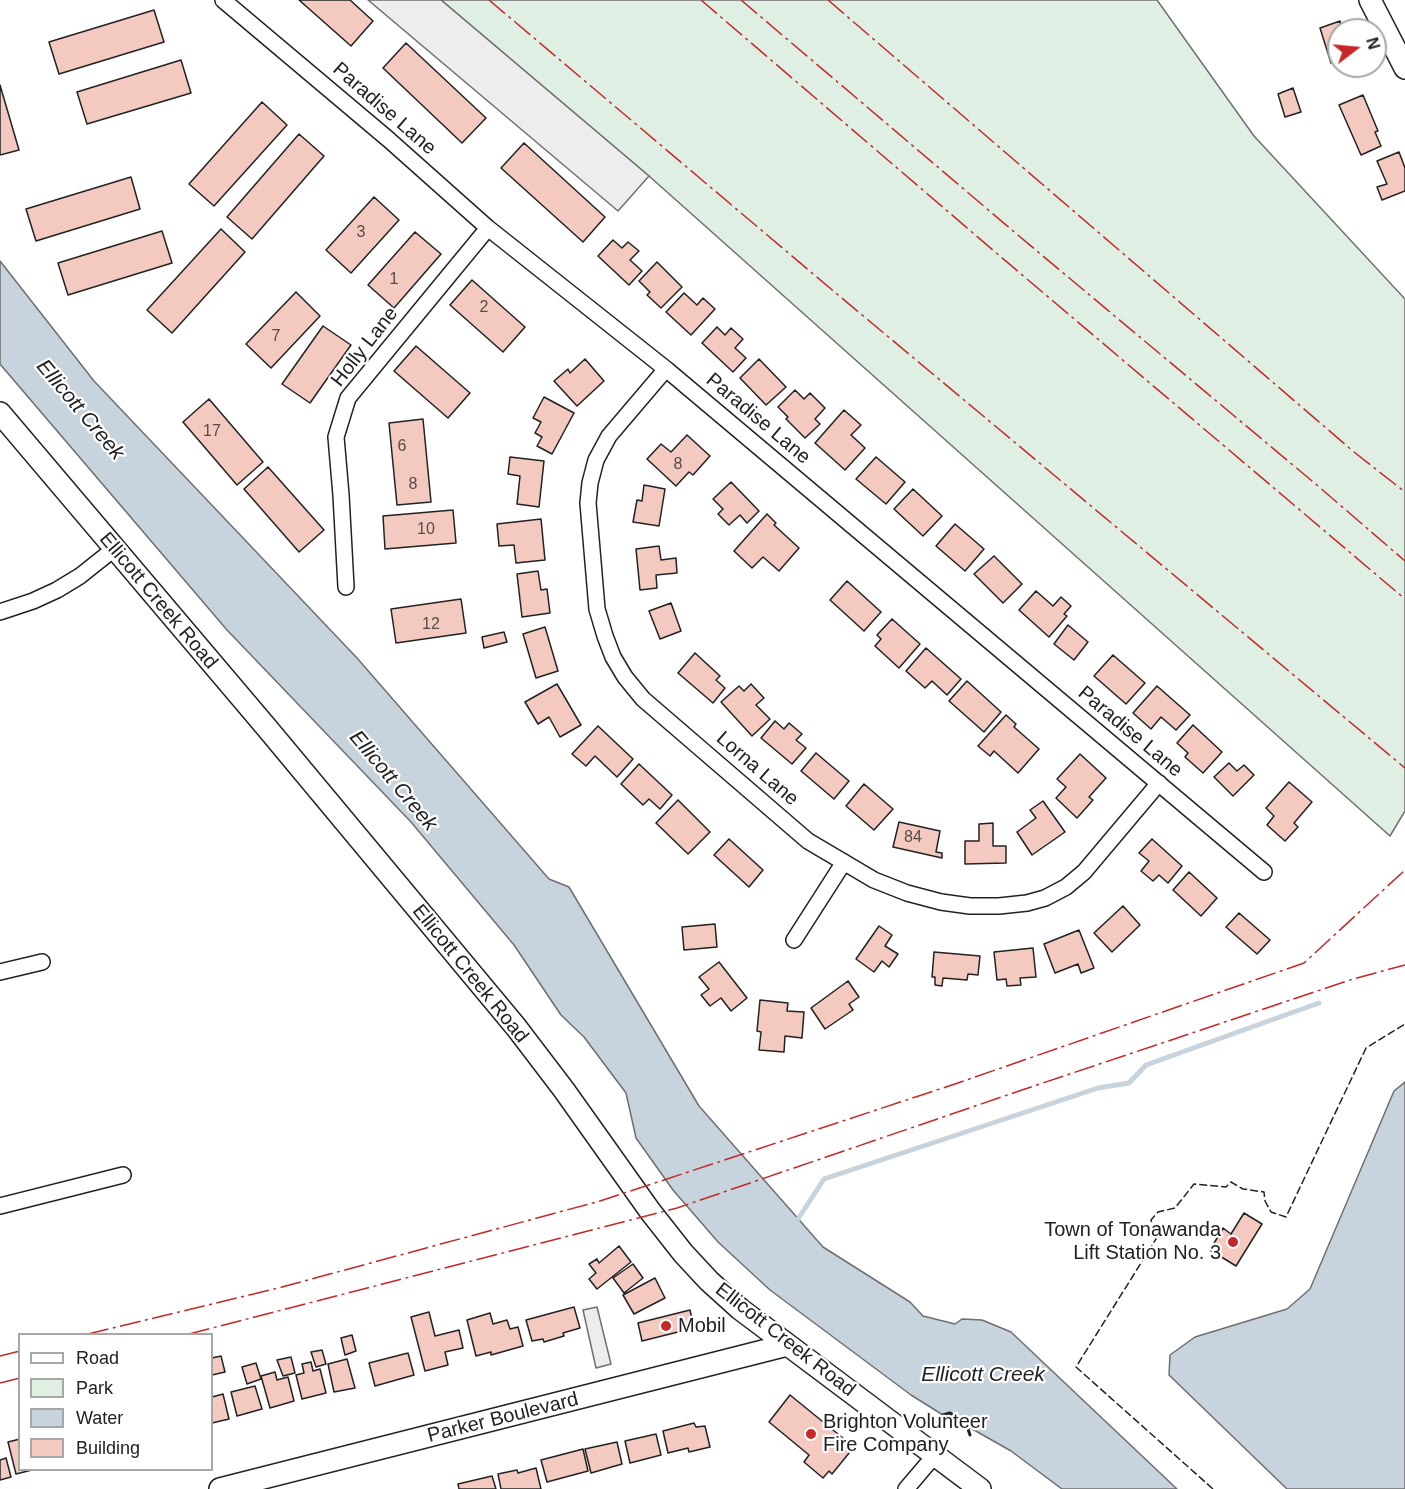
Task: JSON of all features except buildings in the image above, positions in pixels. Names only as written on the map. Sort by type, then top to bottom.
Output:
[{"type":"street","name":"Paradise Lane","points":[[223,0],[388,139],[488,228],[666,369],[1264,872]]},
{"type":"street","points":[[1370,0],[1405,68]]},
{"type":"street","name":"Holly Lane","points":[[346,587],[336,437],[348,398],[488,228]]},
{"type":"street","name":"Lorna Lane","points":[[666,369],[609,436],[596,460],[590,483],[588,503],[597,609],[605,636],[625,677],[643,699],[808,840],[874,880],[907,893],[941,902],[970,906],[1027,903],[1046,898],[1066,887],[1084,872],[1159,783]]},
{"type":"street","name":"Ellicott Creek Road","points":[[0,413],[267,728],[516,1028],[683,1253],[740,1309],[980,1489]]},
{"type":"street","points":[[0,612],[33,602],[57,590],[80,576],[114,549]]},
{"type":"street","points":[[794,940],[844,862]]},
{"type":"street","points":[[0,972],[42,962]]},
{"type":"street","points":[[0,1206],[123,1175]]},
{"type":"street","name":"Parker Boulevard","points":[[220,1489],[786,1345]]},
{"type":"street","points":[[906,1489],[935,1455]]},
{"type":"green space","points":[[441,0],[1157,0],[1254,136],[1405,299],[1405,811],[1390,836],[649,176]]},
{"type":"shaded area","points":[[368,0],[441,0],[649,176],[618,211]]},
{"type":"shaded area","points":[[597,1307],[611,1364],[596,1368],[583,1310]]},
{"type":"water","name":"Ellicott Creek","points":[[0,261],[94,381],[357,658],[549,879],[569,887],[699,1106],[823,1247],[910,1302],[923,1316],[955,1324],[962,1319],[982,1320],[1011,1332],[1177,1489],[1062,1489],[1011,1451],[950,1414],[943,1415],[911,1395],[770,1290],[718,1242],[673,1190],[636,1138],[626,1093],[584,1037],[561,1015],[514,945],[411,822],[227,630],[0,364]]},
{"type":"water","points":[[1405,1082],[1405,1489],[1287,1489],[1169,1375],[1170,1355],[1195,1337],[1287,1309],[1310,1289],[1394,1091]]},
{"type":"waterway","points":[[798,1219],[824,1179],[1098,1088],[1129,1083],[1146,1065],[1319,1003]]},
{"type":"fence","points":[[1213,1489],[1076,1367],[1156,1239],[1151,1220],[1158,1212],[1175,1208],[1194,1184],[1226,1187],[1231,1182],[1243,1189],[1264,1192],[1265,1201],[1271,1212],[1286,1217],[1366,1048],[1405,1024]]},
{"type":"wall","points":[[938,1422],[943,1415],[950,1413],[967,1426],[970,1435]]},
{"type":"power","points":[[489,0],[1405,768]]},
{"type":"power","points":[[701,0],[1405,599]]},
{"type":"power","points":[[741,0],[1405,561]]},
{"type":"power","points":[[828,0],[1354,452],[1405,492]]},
{"type":"power","points":[[92,1333],[282,1287],[600,1201],[949,1086],[1304,963],[1405,870]]},
{"type":"power","points":[[193,1333],[677,1208],[1353,979],[1405,965]]},
{"type":"power","points":[[0,1356],[18,1352]]},
{"type":"power","points":[[0,1383],[18,1378]]},
{"type":"place","name":"Town of Tonawanda Lift Station No. 3","points":[[1233,1242]]},
{"type":"place","name":"Mobil","points":[[666,1326]]},
{"type":"place","name":"Brighton Volunteer Fire Company","points":[[811,1434]]}]
